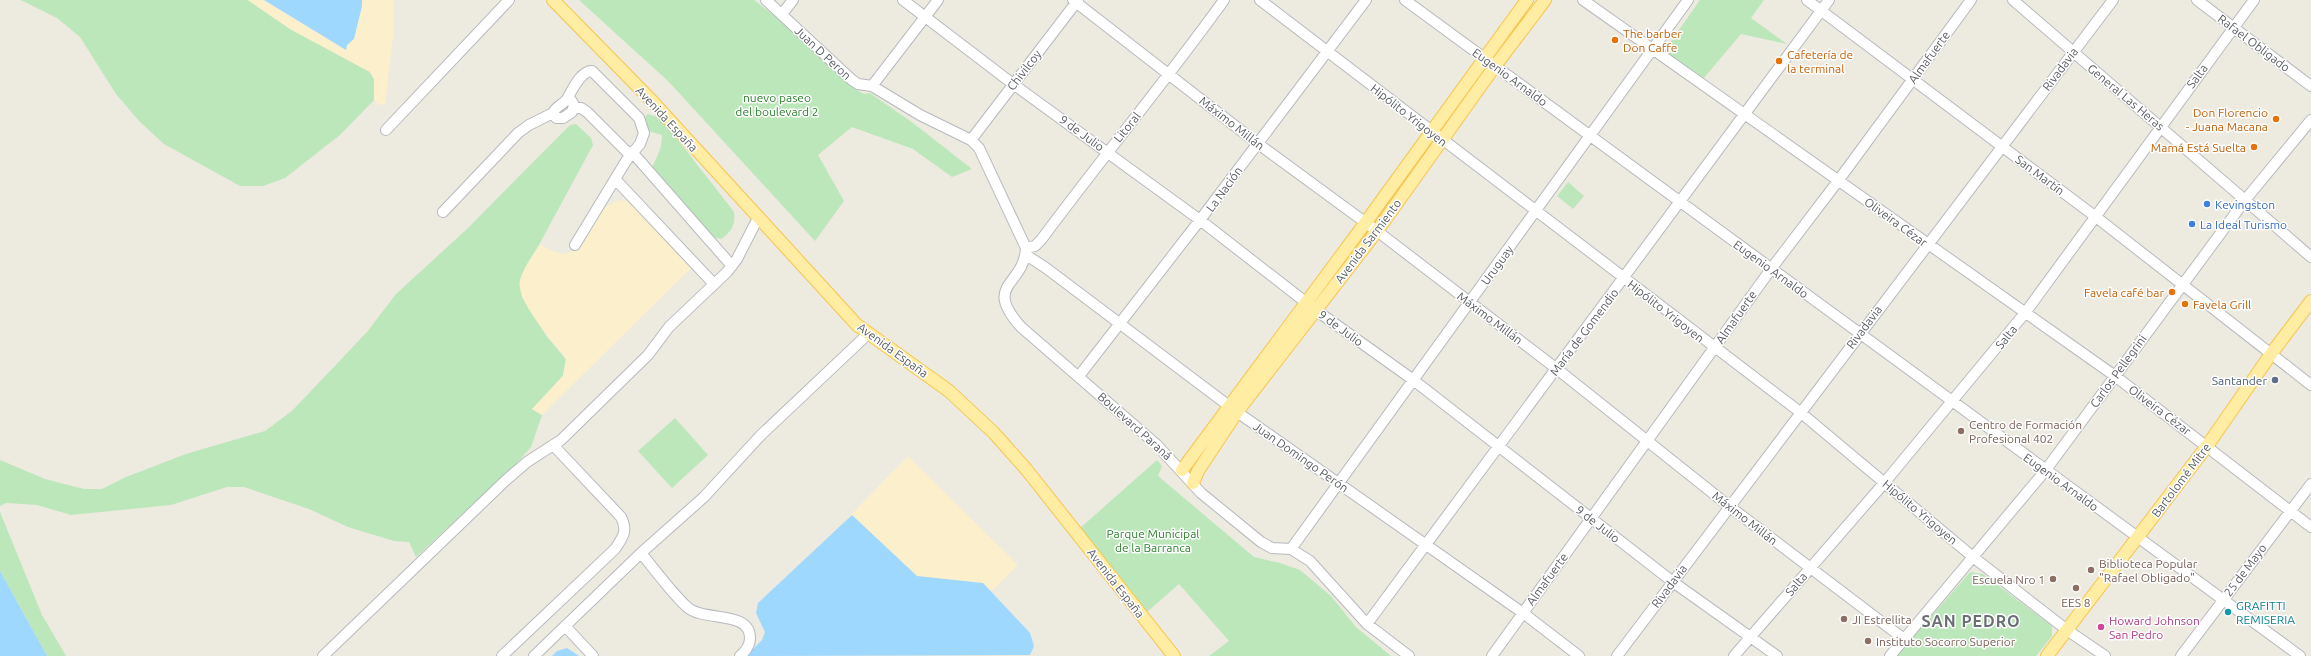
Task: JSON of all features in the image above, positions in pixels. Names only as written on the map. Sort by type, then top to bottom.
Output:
[{"type":"main road","name":"Avenida España","points":[[553,0],[652,101],[758,218],[868,334],[949,391],[994,433],[1026,469],[1174,656]]},
{"type":"main road","name":"Avenida Sarmiento","points":[[1193,483],[1198,471],[1233,409],[1306,302],[1527,0]]},
{"type":"main road","name":"Avenida Sarmiento","points":[[1182,470],[1316,311],[1377,231],[1494,66],[1544,0]]},
{"type":"main road","name":"Bartolomé Mitre","points":[[2047,656],[2207,446],[2271,354],[2311,301]]},
{"type":"street","points":[[386,130],[509,0]]},
{"type":"street","name":"Juan D Peron","points":[[766,0],[852,80],[858,84],[872,86],[920,115],[971,140]]},
{"type":"street","points":[[782,14],[793,0]]},
{"type":"street","name":"9 de Julio","points":[[904,0],[1013,84],[1200,220],[1316,311],[1412,379],[1500,446],[1672,582],[1777,656]]},
{"type":"street","points":[[872,86],[938,0]]},
{"type":"street","name":"Litoral","points":[[1026,252],[1041,240],[1107,151],[1170,75],[1224,0]]},
{"type":"street","name":"Hipólito Yrigoyen","points":[[1260,0],[1714,348],[1800,412],[1973,557],[2067,630],[2104,656]]},
{"type":"street","name":"La Nación","points":[[1079,376],[1121,324],[1366,0]]},
{"type":"street","name":"Eugenio Arnaldo","points":[[1405,0],[2045,471],[2300,656]]},
{"type":"street","name":"Oliveira Cézar","points":[[1583,0],[1744,113],[1927,245],[2115,376],[2311,527]]},
{"type":"street","name":"Uruguay","points":[[1291,549],[1412,379],[1470,302],[1688,0]]},
{"type":"street","name":"San Martín","points":[[1807,0],[2096,217],[2311,385]]},
{"type":"street","name":"María de Gomendio","points":[[1367,624],[1624,279],[1744,113],[1829,0]]},
{"type":"street","name":"Almafuerte","points":[[1492,656],[1771,269],[1838,181],[1971,0]]},
{"type":"street","name":"General Las Heras","points":[[2013,0],[2311,256]]},
{"type":"street","name":"Rivadavia","points":[[1617,656],[1800,412],[2002,147],[2072,52],[2113,0]]},
{"type":"street","name":"Rafael Obligado","points":[[2197,0],[2311,86]]},
{"type":"street","name":"Salta","points":[[1734,656],[1885,482],[2025,313],[2096,217],[2160,126],[2254,0]]},
{"type":"street","name":"Máximo Millán","points":[[1076,1],[1257,143],[1366,222],[1557,369],[1729,506],[1904,639]]},
{"type":"street","name":"Chivilcoy","points":[[971,140],[1076,1]]},
{"type":"street","points":[[443,212],[518,133],[528,125],[553,113],[558,106],[567,99],[570,91],[586,73],[592,71],[597,74],[639,118],[643,126],[643,138],[615,178],[575,245]]},
{"type":"street","points":[[567,99],[571,100],[574,108]]},
{"type":"street","points":[[553,113],[556,118],[563,118],[574,108],[581,108],[587,112],[631,154],[732,266]]},
{"type":"street","name":"Carlos Pellegrini","points":[[1890,656],[2045,471],[2246,199],[2311,120]]},
{"type":"street","points":[[971,140],[983,155],[1026,252]]},
{"type":"street","points":[[615,178],[714,284]]},
{"type":"street","points":[[323,656],[505,481],[527,462],[561,440],[648,356],[669,327],[732,266],[758,218]]},
{"type":"street","name":"Juan Domingo Perón","points":[[1026,252],[1233,409],[1425,546],[1523,613],[1579,656]]},
{"type":"street","name":"Boulevard Paraná","points":[[1026,252],[1004,294],[1003,301],[1006,309],[1021,327],[1157,445],[1182,470],[1201,493],[1261,542],[1272,548],[1291,549],[1301,554],[1318,568],[1367,624],[1409,656]]},
{"type":"street","points":[[534,656],[641,553],[704,497],[761,435],[868,334]]},
{"type":"street","points":[[502,656],[615,549],[625,535],[624,523],[621,517],[553,445]]},
{"type":"street","name":"25 de Mayo","points":[[2181,656],[2311,484]]},
{"type":"street","points":[[641,553],[687,607],[699,614],[730,618],[743,623],[750,633],[750,644],[740,656]]},
{"type":"street","points":[[565,626],[593,656]]},
{"type":"green space","points":[[21,0],[248,0],[290,29],[370,72],[374,79],[374,100],[340,135],[285,178],[263,186],[240,186],[164,144],[139,121],[116,94],[80,37],[57,18]]},
{"type":"green space","name":"nuevo paseo del boulevard 2","points":[[579,0],[754,0],[780,20],[855,89],[864,94],[870,93],[913,123],[972,169],[952,177],[913,149],[852,127],[818,155],[844,201],[815,241],[668,81]]},
{"type":"green space","points":[[1700,0],[1764,0],[1751,18],[1787,44],[1741,34],[1703,79],[1664,51]]},
{"type":"green space","points":[[647,114],[661,118],[734,212],[732,228],[728,234],[721,239],[705,235],[651,173],[660,150],[662,135],[648,131],[643,123]]},
{"type":"green space","points":[[576,124],[591,138],[593,145],[520,280],[522,297],[547,337],[566,359],[563,376],[532,409],[542,415],[531,447],[516,464],[416,557],[409,542],[394,541],[348,527],[309,509],[244,487],[227,487],[171,505],[71,515],[37,505],[6,503],[0,506],[0,460],[45,479],[84,489],[102,489],[126,477],[186,454],[265,431],[292,411],[367,332],[396,294],[467,229],[570,125]]},
{"type":"green space","points":[[1568,182],[1584,196],[1573,209],[1557,196]]},
{"type":"green space","points":[[675,418],[708,455],[672,488],[638,451]]},
{"type":"green space","name":"Parque Municipal de la Barranca","points":[[1157,460],[1162,466],[1158,476],[1254,557],[1280,563],[1300,570],[1331,596],[1356,627],[1391,656],[1209,656],[1229,641],[1179,584],[1147,612],[1079,529]]},
{"type":"green space","points":[[0,512],[42,615],[66,656],[47,656],[0,571]]},
{"type":"green space","points":[[1970,572],[1983,574],[2052,626],[2052,636],[2036,656],[1897,656]]},
{"type":"sand","points":[[248,0],[264,0],[346,50],[362,6],[362,0],[393,0],[394,29],[385,104],[379,105],[374,100],[374,79],[370,72],[290,29]]},
{"type":"sand","points":[[619,200],[628,201],[691,268],[542,415],[532,409],[563,376],[566,359],[529,310],[520,289],[521,276],[540,244],[554,251],[564,253],[572,251],[579,246],[595,219],[603,209]]},
{"type":"sand","points":[[908,456],[1018,565],[993,590],[925,581],[772,596]]},
{"type":"water","points":[[264,0],[362,0],[362,6],[354,39],[347,45],[346,50]]},
{"type":"water","points":[[852,515],[917,576],[983,583],[1030,633],[1034,646],[1030,655],[746,656],[762,640],[765,632],[756,613],[758,603]]},
{"type":"water","points":[[0,571],[47,656],[0,656]]},
{"type":"water","points":[[567,648],[579,656],[552,656],[557,651]]},
{"type":"place","name":"The barber Don Caffe","points":[[1615,40]]},
{"type":"place","name":"Cafetería de la terminal","points":[[1779,61]]},
{"type":"place","name":"Don Florencio - Juana Macana","points":[[2276,119]]},
{"type":"place","name":"Mamá Está Suelta","points":[[2254,147]]},
{"type":"place","name":"Kevingston","points":[[2207,204]]},
{"type":"place","name":"La Ideal Turismo","points":[[2192,224]]},
{"type":"place","name":"Favela café bar","points":[[2172,292]]},
{"type":"place","name":"Favela Grill","points":[[2185,304]]},
{"type":"place","name":"Santander","points":[[2275,380]]},
{"type":"place","name":"Centro de Formación Profesional 402","points":[[1961,431]]},
{"type":"place","name":"Biblioteca Popular \"Rafael Obligado\"","points":[[2091,570]]},
{"type":"place","name":"Escuela Nro 1","points":[[2053,579]]},
{"type":"place","name":"EES 8","points":[[2076,588]]},
{"type":"place","name":"GRAFITTI REMISERIA","points":[[2228,612]]},
{"type":"place","name":"JI Estrellita","points":[[1844,619]]},
{"type":"place","name":"Howard Johnson San Pedro","points":[[2101,627]]},
{"type":"place","name":"Instituto Socorro Superior","points":[[1868,641]]},
{"type":"district","name":"SAN PEDRO","points":[[1971,621]]}]
